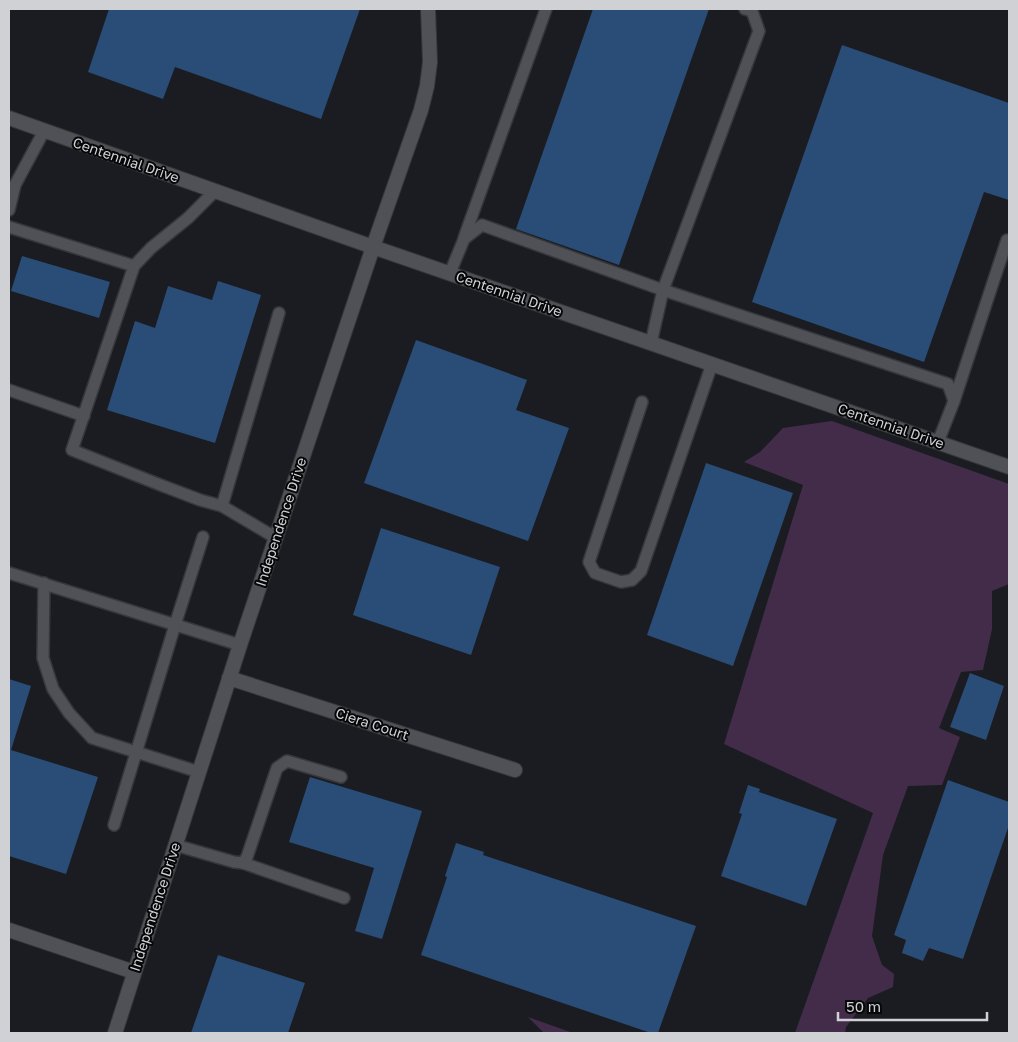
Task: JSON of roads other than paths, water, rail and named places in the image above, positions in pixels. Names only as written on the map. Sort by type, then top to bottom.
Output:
[{"type":"street","name":"Independence Drive","points":[[115,1033],[229,678],[373,247],[421,110],[430,62],[428,9]]},
{"type":"street","name":"Centennial Drive","points":[[9,118],[373,247],[1009,467]]},
{"type":"street","name":"Ciera Court","points":[[229,678],[515,770]]},
{"type":"street","points":[[9,930],[134,972]]},
{"type":"lane","points":[[450,273],[464,239],[546,9]]},
{"type":"lane","points":[[651,343],[664,290],[759,31],[752,11],[745,9]]},
{"type":"lane","points":[[9,210],[15,185],[44,131]]},
{"type":"lane","points":[[215,191],[188,218],[151,248],[134,266],[72,450],[200,500],[222,506],[276,538]]},
{"type":"lane","points":[[464,239],[482,225],[664,290],[948,384],[954,401]]},
{"type":"lane","points":[[9,227],[134,266]]},
{"type":"lane","points":[[938,442],[954,401],[1007,240]]},
{"type":"lane","points":[[222,506],[279,313]]},
{"type":"lane","points":[[642,402],[589,562],[595,573],[621,582],[632,580],[641,571],[712,364]]},
{"type":"lane","points":[[9,390],[84,416]]},
{"type":"lane","points":[[114,826],[203,537]]},
{"type":"lane","points":[[9,572],[240,645]]},
{"type":"lane","points":[[44,584],[43,658],[53,689],[68,713],[92,738],[199,772]]},
{"type":"lane","points":[[243,863],[247,857],[277,768],[287,761],[341,777]]},
{"type":"lane","points":[[175,845],[243,863],[344,898]]}]
